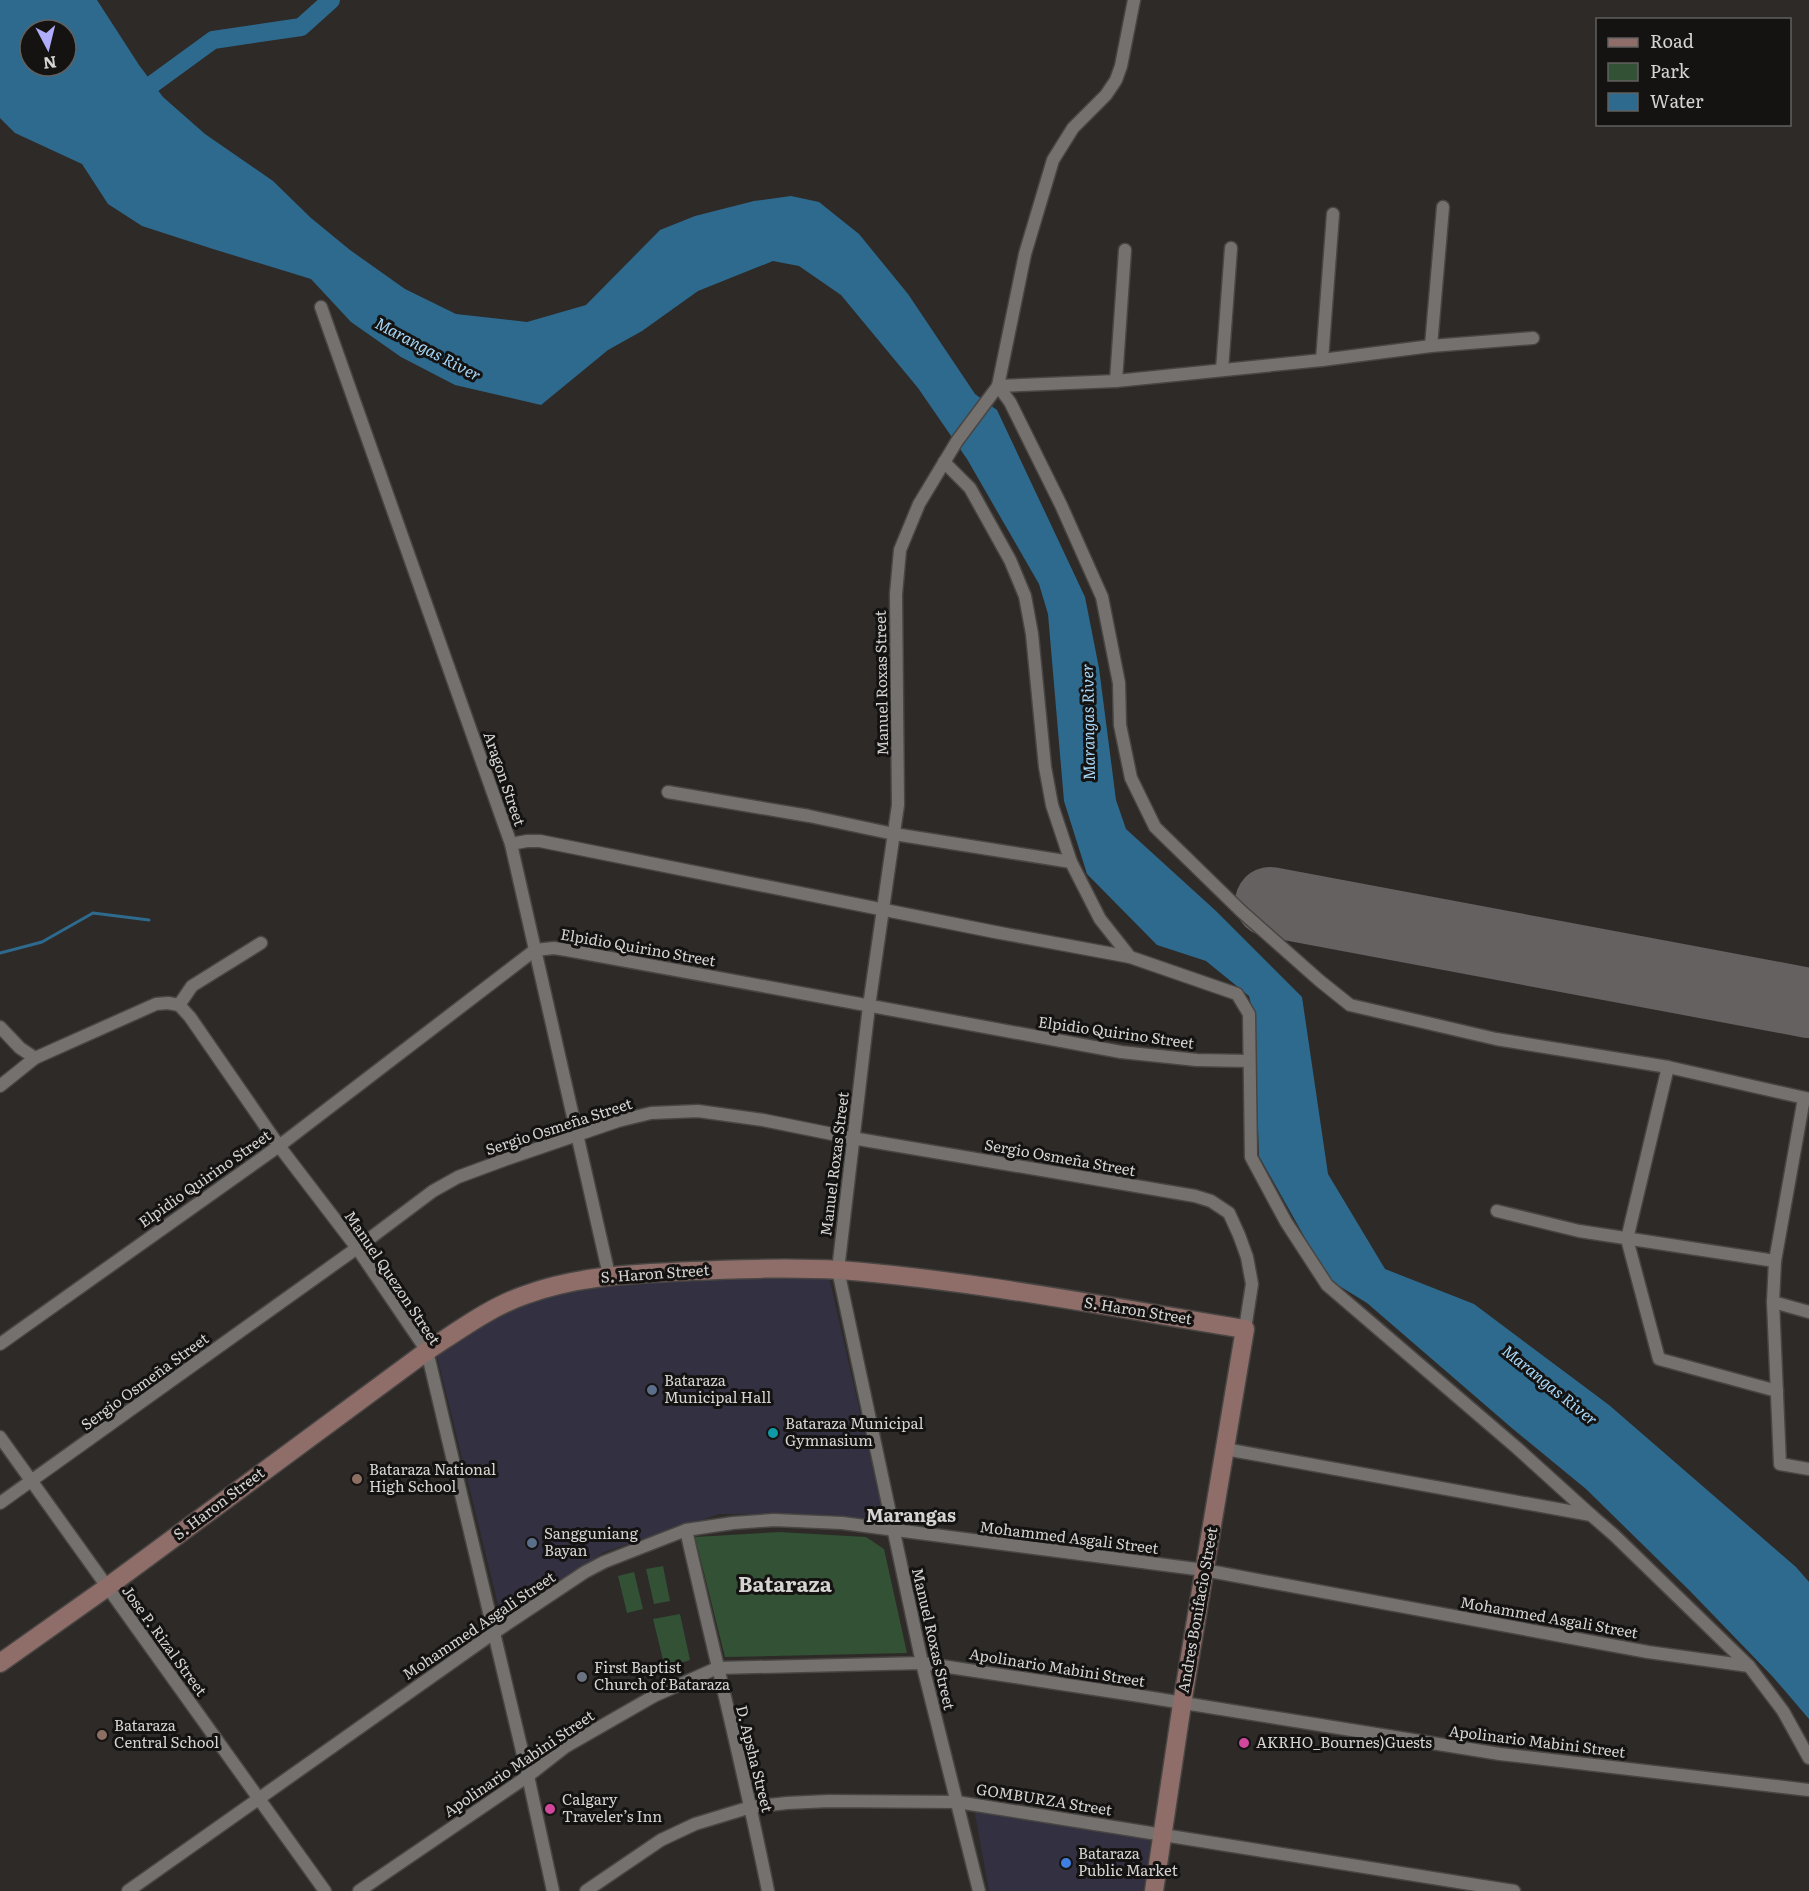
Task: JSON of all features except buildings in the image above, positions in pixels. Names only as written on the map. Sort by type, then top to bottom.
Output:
[{"type":"street","points":[[998,386],[1025,254],[1053,160],[1073,128],[1106,95],[1116,80],[1121,66],[1134,0]]},
{"type":"street","points":[[1431,346],[1443,207]]},
{"type":"street","points":[[1323,360],[1333,214]]},
{"type":"street","points":[[1222,370],[1231,248]]},
{"type":"street","points":[[1116,381],[1125,250]]},
{"type":"street","name":"Aragon Street","points":[[321,307],[511,844],[609,1275]]},
{"type":"street","points":[[998,386],[1116,381],[1323,360],[1431,346],[1533,338]]},
{"type":"street","points":[[998,386],[1010,402],[1102,597],[1119,683],[1120,724],[1131,778],[1155,827],[1241,911],[1350,1005],[1496,1039],[1668,1066],[1807,1099],[1775,1261],[1773,1302],[1780,1464],[1809,1469]]},
{"type":"street","name":"Manuel Roxas Street","points":[[979,1891],[922,1663],[838,1270],[852,1138],[899,789],[896,594],[900,550],[919,504],[944,462],[998,386]]},
{"type":"street","points":[[944,462],[970,488],[1010,560],[1025,596],[1033,645],[1045,767],[1052,805],[1071,862],[1100,919],[1130,957]]},
{"type":"street","points":[[668,792],[810,816],[894,834],[1071,862]]},
{"type":"street","points":[[511,844],[540,841],[1130,957],[1237,994],[1249,1014],[1251,1157],[1286,1222],[1327,1285],[1517,1448],[1614,1535],[1749,1666],[1783,1711],[1809,1758]]},
{"type":"street","points":[[0,1086],[35,1058],[156,1004],[179,1005],[192,986],[261,943]]},
{"type":"street","name":"Elpidio Quirino Street","points":[[0,1344],[279,1146],[535,950],[554,948],[567,950],[1121,1052],[1197,1060],[1249,1061]]},
{"type":"street","name":"Manuel Quezon Street","points":[[179,1005],[190,1017],[279,1146],[357,1248],[427,1351],[553,1891]]},
{"type":"street","points":[[0,1027],[20,1048],[35,1058]]},
{"type":"street","points":[[1668,1066],[1627,1239],[1659,1359],[1777,1391]]},
{"type":"street","name":"Sergio Osmeña Street","points":[[0,1503],[357,1248],[433,1191],[458,1177],[576,1135],[651,1113],[687,1111],[763,1120],[852,1138],[1211,1200],[1229,1213],[1235,1223],[1251,1271],[1252,1284],[1245,1329]]},
{"type":"street","points":[[1497,1211],[1579,1231],[1775,1261]]},
{"type":"street","name":"S. Haron Street","points":[[0,1663],[106,1588],[427,1351],[511,1300],[548,1287],[609,1275],[738,1270],[838,1270],[1000,1289],[1245,1329]]},
{"type":"street","points":[[1773,1302],[1809,1312]]},
{"type":"street","name":"Andres Bonifacio Street","points":[[1154,1891],[1182,1704],[1245,1329]]},
{"type":"street","name":"Jose P. Rizal Street","points":[[0,1437],[324,1891]]},
{"type":"street","points":[[1225,1449],[1591,1515]]},
{"type":"street","name":"Mohammed Asgali Street","points":[[128,1891],[492,1634],[585,1572],[604,1562],[686,1530],[733,1523],[774,1520],[842,1523],[894,1532],[1204,1570],[1648,1652],[1749,1666]]},
{"type":"street","name":"D. Apsha Street","points":[[686,1530],[751,1807],[768,1891]]},
{"type":"street","name":"Apolinario Mabini Street","points":[[358,1891],[528,1776],[565,1747],[654,1696],[717,1668],[922,1663],[1500,1754],[1809,1790]]},
{"type":"street","name":"GOMBURZA Street","points":[[586,1891],[661,1840],[695,1824],[751,1807],[829,1801],[957,1802],[1514,1891]]},
{"type":"shaded area","points":[[829,1277],[886,1525],[839,1515],[719,1514],[604,1552],[502,1621],[436,1352],[525,1301],[592,1286],[698,1279]]},
{"type":"shaded area","name":"Bataraza Public Market","points":[[974,1809],[1151,1836],[1144,1891],[989,1891]]},
{"type":"green space","points":[[779,1532],[866,1537],[884,1549],[907,1653],[725,1657],[695,1537]]},
{"type":"green space","points":[[663,1566],[670,1601],[654,1604],[646,1569]]},
{"type":"green space","points":[[634,1572],[643,1609],[627,1613],[618,1576]]},
{"type":"green space","points":[[680,1614],[690,1660],[665,1668],[653,1619]]},
{"type":"water","points":[[0,0],[97,0],[139,65],[163,97],[205,134],[273,181],[311,218],[350,250],[405,289],[456,314],[527,322],[586,305],[660,230],[695,216],[754,201],[791,196],[819,202],[859,234],[908,294],[975,394],[997,410],[1085,597],[1099,668],[1116,800],[1126,829],[1216,911],[1302,997],[1328,1174],[1385,1269],[1474,1304],[1609,1405],[1796,1567],[1809,1582],[1809,1719],[1773,1677],[1690,1591],[1586,1489],[1367,1303],[1328,1279],[1259,1156],[1254,1016],[1249,996],[1206,961],[1157,945],[1087,874],[1064,801],[1048,614],[1039,584],[967,459],[918,388],[841,295],[799,266],[773,261],[698,291],[642,331],[608,350],[541,405],[455,385],[401,357],[351,322],[311,279],[142,226],[108,204],[82,164],[15,133],[0,118]]},
{"type":"waterway","name":"Marangas River","points":[[137,101],[143,91],[213,40],[301,27],[331,0]]},
{"type":"waterway","points":[[0,953],[42,942],[93,913],[149,920]]},
{"type":"runway","points":[[1270,902],[1809,1003]]},
{"type":"place","name":"Bataraza Municipal Hall","points":[[652,1390]]},
{"type":"place","name":"Bataraza Municipal Gymnasium","points":[[773,1433]]},
{"type":"place","name":"Bataraza National High School","points":[[357,1479]]},
{"type":"place","name":"Sangguniang Bayan","points":[[532,1543]]},
{"type":"place","name":"First Baptist Church of Bataraza","points":[[582,1677]]},
{"type":"place","name":"Bataraza Central School","points":[[102,1735]]},
{"type":"place","name":"AKRHO_Bournes)Guests","points":[[1244,1743]]},
{"type":"place","name":"Calgary Traveler’s Inn","points":[[550,1809]]},
{"type":"place","name":"Bataraza Public Market","points":[[1066,1863]]},
{"type":"district","name":"Marangas","points":[[911,1516]]},
{"type":"district","name":"Bataraza","points":[[785,1585]]}]
